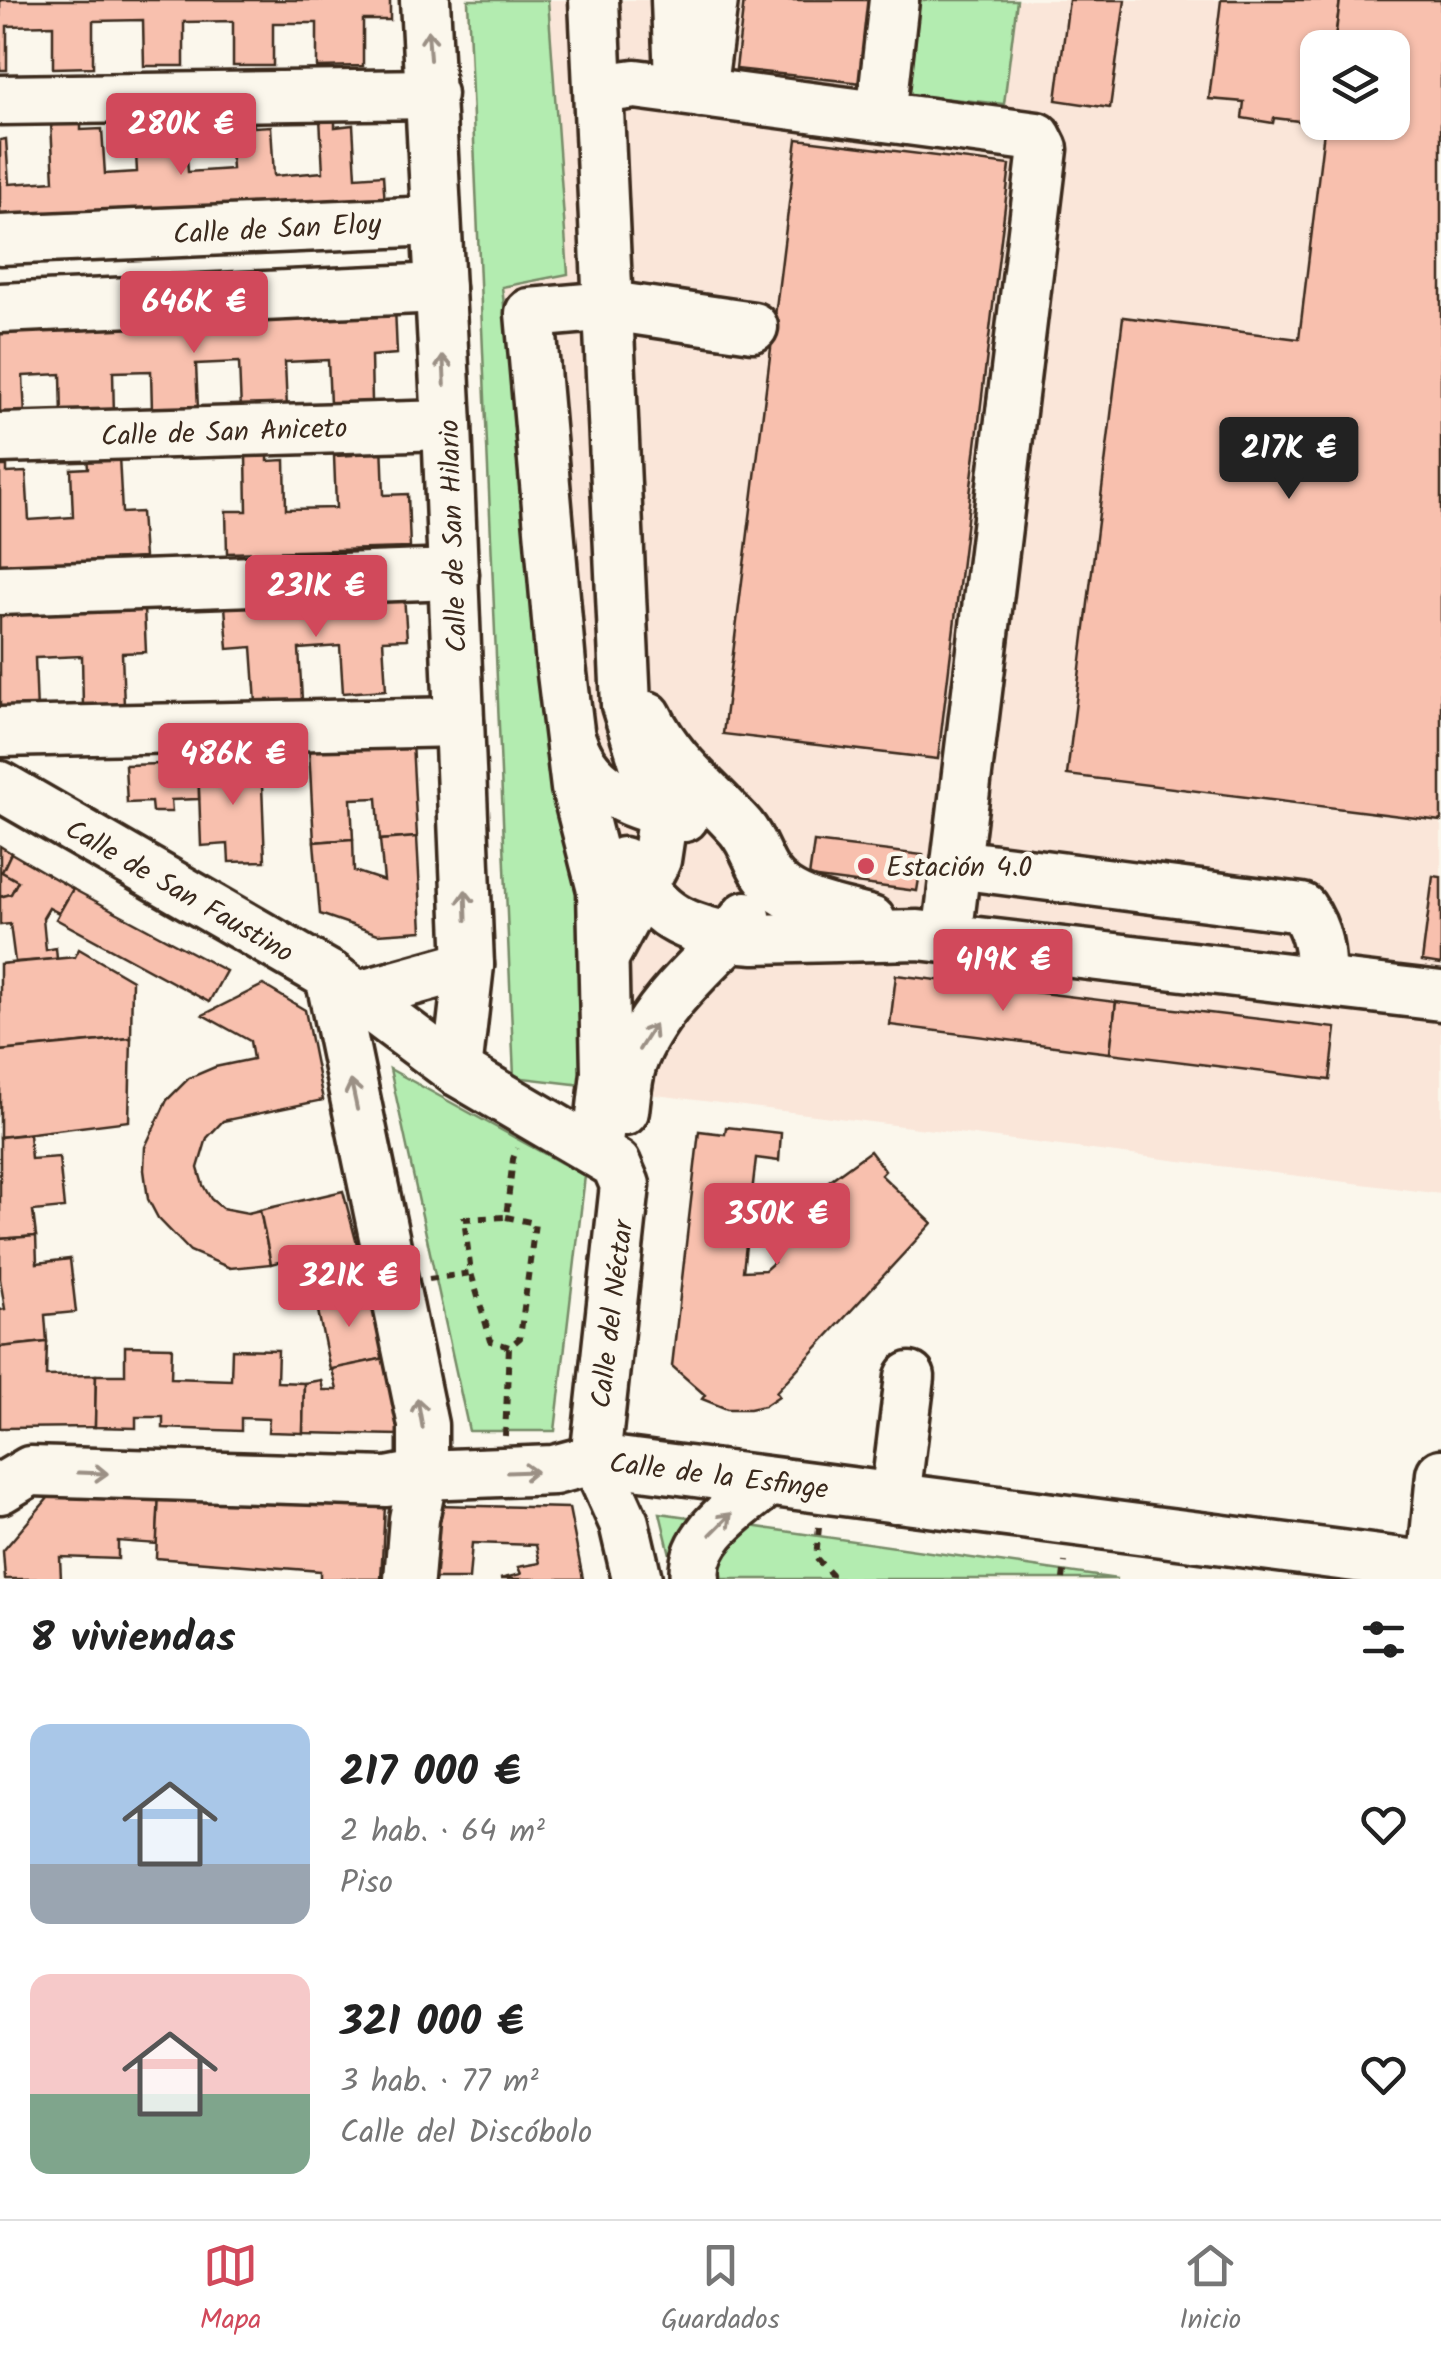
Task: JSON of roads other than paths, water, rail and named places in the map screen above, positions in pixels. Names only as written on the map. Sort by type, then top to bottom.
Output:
[{"type":"street","name":"Calle de San Hilario","points":[[426,0],[434,221],[448,425],[469,964],[457,1072]]},
{"type":"street","points":[[594,0],[625,668],[630,724],[646,761],[660,812],[660,844],[606,957]]},
{"type":"street","points":[[676,0],[690,91]]},
{"type":"street","points":[[690,91],[713,0]]},
{"type":"street","points":[[881,116],[894,0]]},
{"type":"street","points":[[599,89],[635,84],[1037,137],[1044,149],[956,864],[932,936]]},
{"type":"street","points":[[0,100],[432,94]]},
{"type":"street","name":"Calle de San Eloy","points":[[0,240],[434,221]]},
{"type":"street","points":[[0,308],[440,288]]},
{"type":"street","points":[[607,1157],[606,957],[599,869],[576,788],[530,313],[610,306],[752,327]]},
{"type":"street","name":"Calle de San Aniceto","points":[[0,438],[448,425]]},
{"type":"street","points":[[0,590],[454,574]]},
{"type":"street","points":[[625,668],[652,726],[742,830],[775,884],[800,900],[932,936]]},
{"type":"street","points":[[0,732],[458,722]]},
{"type":"street","points":[[571,739],[578,758],[596,781],[624,800],[728,828],[753,852],[758,880],[752,905],[730,937],[679,989],[642,1044],[631,1066],[607,1157]]},
{"type":"street","name":"Calle de San Faustino","points":[[0,786],[344,986],[457,1072],[607,1157]]},
{"type":"street","points":[[576,788],[657,908],[674,920],[730,937],[755,940],[932,936],[1441,996]]},
{"type":"street","points":[[956,864],[1302,908],[1315,926],[1321,957],[1320,980]]},
{"type":"street","points":[[606,957],[623,932],[657,938],[676,960],[679,989]]},
{"type":"street","points":[[409,1579],[414,1519],[423,1476],[422,1425],[344,986],[469,964]]},
{"type":"street","name":"Calle del Néctar","points":[[595,1460],[625,1184],[607,1157]]},
{"type":"street","points":[[895,1498],[910,1377]]},
{"type":"street","points":[[595,1460],[624,1524],[637,1579]]},
{"type":"street","name":"Calle de la Esfinge","points":[[0,1488],[30,1471],[387,1482],[423,1476],[554,1470],[595,1460],[1435,1571]]},
{"type":"street","points":[[1435,1571],[1441,1474]]},
{"type":"street","points":[[695,1579],[698,1552],[712,1532],[768,1482]]},
{"type":"place","name":"Estación 4.0","points":[[866,866]]}]
